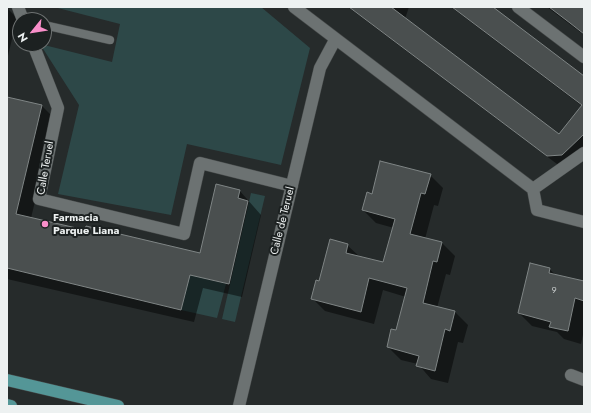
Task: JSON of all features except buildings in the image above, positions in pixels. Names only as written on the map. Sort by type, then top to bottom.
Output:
[{"type":"main road","points":[[7,380],[118,406]]},
{"type":"main road","points":[[7,405],[11,406]]},
{"type":"street","points":[[294,7],[335,40],[533,189],[537,210],[584,222]]},
{"type":"street","points":[[518,7],[584,57]]},
{"type":"street","name":"Calle de Teruel","points":[[239,406],[320,68],[335,40]]},
{"type":"street","name":"Calle Teruel","points":[[36,52],[58,108],[39,199],[184,234],[200,164],[292,186]]},
{"type":"street","points":[[533,189],[584,153]]},
{"type":"street","points":[[571,374],[584,380]]},
{"type":"lane","points":[[52,27],[110,40]]},
{"type":"shaded area","points":[[54,7],[261,7],[310,48],[281,165],[187,144],[171,215],[58,194],[79,105],[45,52],[52,52],[52,47],[112,62],[120,24]]},
{"type":"shaded area","points":[[251,193],[265,196],[235,322],[222,319]]},
{"type":"shaded area","points":[[175,270],[208,276],[207,279],[226,284],[217,318],[181,310],[186,289]]},
{"type":"place","name":"Farmacia Parque Liana","points":[[45,224]]}]
